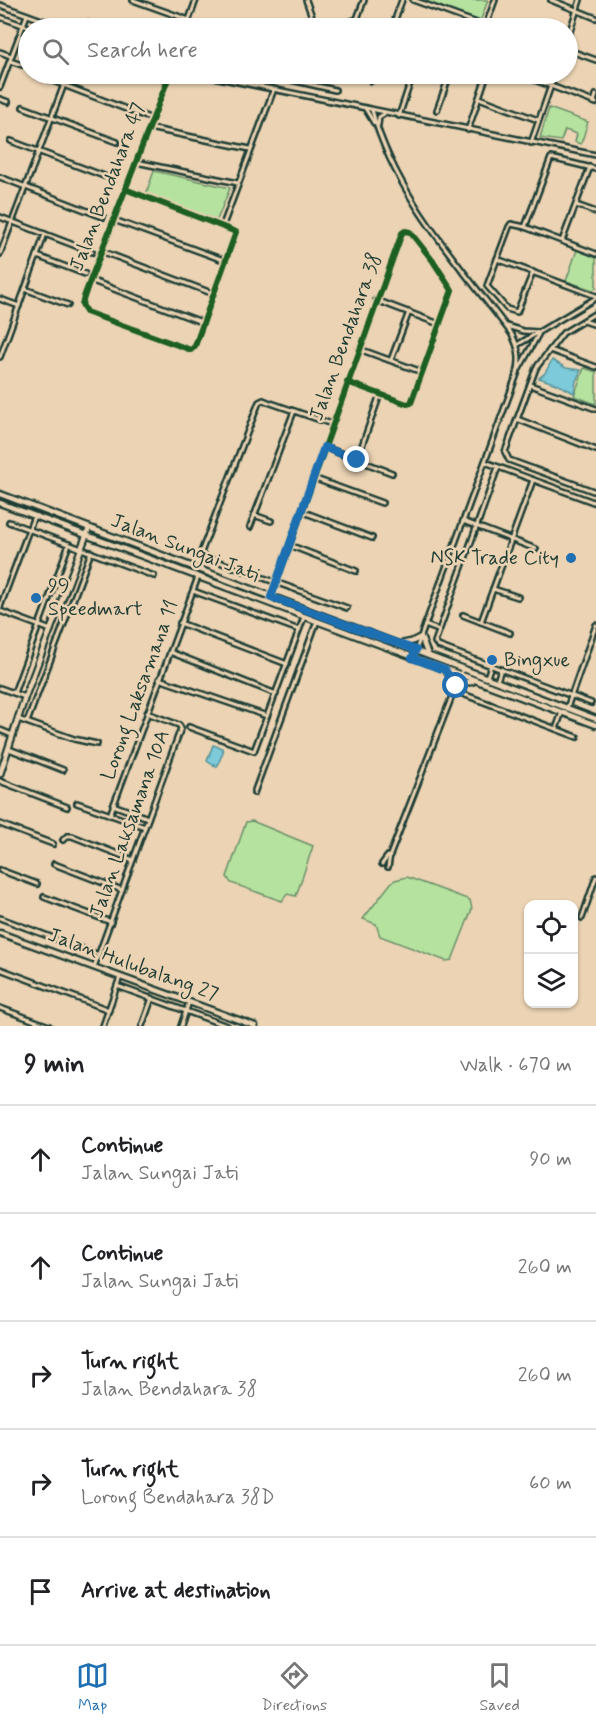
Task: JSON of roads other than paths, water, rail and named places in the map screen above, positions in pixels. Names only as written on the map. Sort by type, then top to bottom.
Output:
[{"type":"main road","name":"Jalan Sungai Jati","points":[[0,494],[596,719]]},
{"type":"main road","name":"Jalan Sungai Jati","points":[[0,503],[596,725]]},
{"type":"main road","points":[[0,774],[25,697],[89,528]]},
{"type":"main road","points":[[74,530],[80,536],[82,548]]},
{"type":"main road","points":[[82,548],[88,540],[97,538]]},
{"type":"main road","points":[[399,644],[421,637],[428,655]]},
{"type":"main road","points":[[445,670],[453,679],[456,687],[466,681],[484,684]]},
{"type":"main road","name":"Jalan Hulubalang 27","points":[[0,933],[255,1026]]},
{"type":"street","points":[[133,0],[181,18]]},
{"type":"street","points":[[190,18],[196,0]]},
{"type":"street","points":[[306,0],[312,18]]},
{"type":"street","points":[[357,18],[364,0]]},
{"type":"street","points":[[396,18],[402,0]]},
{"type":"street","points":[[413,0],[461,18]]},
{"type":"street","points":[[488,18],[495,0]]},
{"type":"street","points":[[551,0],[596,18]]},
{"type":"street","points":[[574,18],[580,0]]},
{"type":"street","points":[[0,5],[36,18]]},
{"type":"street","points":[[0,17],[18,24]]},
{"type":"street","points":[[0,87],[18,41]]},
{"type":"street","points":[[0,52],[18,62]]},
{"type":"street","points":[[578,54],[596,60]]},
{"type":"street","name":"Jalan Bendahara 47","points":[[165,84],[82,304],[86,312],[191,350],[195,346],[204,322]]},
{"type":"street","points":[[251,84],[596,155]]},
{"type":"street","points":[[310,84],[335,90]]},
{"type":"street","points":[[399,116],[410,84]]},
{"type":"street","points":[[437,110],[446,84]]},
{"type":"street","points":[[468,130],[484,84]]},
{"type":"street","points":[[0,254],[64,85],[152,119]]},
{"type":"street","points":[[531,143],[550,85],[595,102],[596,95]]},
{"type":"street","points":[[223,225],[274,89]]},
{"type":"street","points":[[479,98],[538,120]]},
{"type":"street","points":[[0,99],[8,102]]},
{"type":"street","points":[[23,107],[117,142]]},
{"type":"street","points":[[364,108],[398,174],[439,241],[506,326],[517,345],[518,370]]},
{"type":"street","points":[[372,110],[377,130]]},
{"type":"street","points":[[377,130],[378,119],[386,113]]},
{"type":"street","points":[[149,128],[250,149]]},
{"type":"street","points":[[11,141],[104,176]]},
{"type":"street","points":[[525,227],[551,158],[596,169]]},
{"type":"street","points":[[136,162],[238,183]]},
{"type":"street","points":[[562,241],[590,167]]},
{"type":"street","points":[[0,177],[103,217]]},
{"type":"street","points":[[90,280],[204,322],[236,232],[223,225],[125,189]]},
{"type":"street","points":[[576,205],[596,212]]},
{"type":"street","points":[[0,217],[92,252]]},
{"type":"street","points":[[114,220],[226,261]]},
{"type":"street","points":[[533,272],[519,310],[515,312],[507,309],[487,286],[508,227],[515,224],[525,227],[596,254]]},
{"type":"street","name":"Jalan Bendahara 38","points":[[271,597],[376,300],[402,233],[405,231],[410,232],[452,290],[439,324]]},
{"type":"street","points":[[0,357],[45,234]]},
{"type":"street","points":[[101,251],[214,294]]},
{"type":"street","points":[[37,256],[85,274]]},
{"type":"street","points":[[497,259],[596,297]]},
{"type":"street","points":[[25,289],[68,305]]},
{"type":"street","points":[[517,345],[596,297]]},
{"type":"street","points":[[0,299],[19,306]]},
{"type":"street","points":[[347,382],[410,404],[439,324],[376,300]]},
{"type":"street","points":[[391,360],[409,312]]},
{"type":"street","points":[[596,313],[563,333],[536,369],[505,452],[509,460],[596,492]]},
{"type":"street","points":[[584,321],[596,325]]},
{"type":"street","points":[[506,326],[523,332],[540,332]]},
{"type":"street","points":[[412,658],[518,370],[540,332]]},
{"type":"street","points":[[0,337],[7,339]]},
{"type":"street","points":[[359,349],[422,372]]},
{"type":"street","points":[[550,350],[596,367]]},
{"type":"street","points":[[530,385],[596,409]]},
{"type":"street","points":[[357,460],[380,394]]},
{"type":"street","points":[[332,424],[263,400],[259,402],[200,555],[347,608]]},
{"type":"street","points":[[250,527],[294,411]]},
{"type":"street","points":[[517,419],[596,450]]},
{"type":"street","points":[[324,447],[392,473]]},
{"type":"street","points":[[485,462],[596,503]]},
{"type":"street","points":[[498,467],[436,629],[435,642],[438,646],[591,703]]},
{"type":"street","points":[[313,478],[381,504]]},
{"type":"street","points":[[481,622],[533,480]]},
{"type":"street","points":[[301,511],[372,538]]},
{"type":"street","points":[[0,607],[34,515]]},
{"type":"street","points":[[254,515],[271,521]]},
{"type":"street","points":[[464,521],[536,549]]},
{"type":"street","points":[[9,522],[153,576]]},
{"type":"street","points":[[14,693],[69,544]]},
{"type":"street","points":[[289,546],[356,571]]},
{"type":"street","points":[[27,723],[90,552]]},
{"type":"street","name":"Lorong Laksamana 11","points":[[110,814],[199,576]]},
{"type":"street","points":[[493,588],[518,597]]},
{"type":"street","points":[[193,591],[299,630]]},
{"type":"street","points":[[0,611],[51,630]]},
{"type":"street","points":[[464,615],[510,633]]},
{"type":"street","points":[[189,727],[254,751],[304,616]]},
{"type":"street","points":[[254,793],[317,621]]},
{"type":"street","points":[[180,623],[287,664]]},
{"type":"street","points":[[425,625],[436,629]]},
{"type":"street","points":[[567,708],[596,625]]},
{"type":"street","points":[[170,652],[276,694]]},
{"type":"street","points":[[487,677],[491,665]]},
{"type":"street","points":[[388,867],[390,855],[463,668]]},
{"type":"street","points":[[497,681],[501,669]]},
{"type":"street","points":[[159,679],[267,716]]},
{"type":"street","points":[[456,687],[577,737]]},
{"type":"street","points":[[0,688],[25,697]]},
{"type":"street","name":"Jalan Laksamana 10A","points":[[94,967],[181,728],[179,725],[147,712]]},
{"type":"street","points":[[556,729],[562,712]]},
{"type":"street","points":[[18,719],[74,739],[97,744]]},
{"type":"street","points":[[0,730],[12,735]]},
{"type":"street","points":[[8,748],[63,770]]},
{"type":"street","points":[[0,781],[66,807]]},
{"type":"street","points":[[77,802],[144,827]]},
{"type":"street","points":[[113,805],[148,818]]},
{"type":"street","points":[[0,824],[53,844]]},
{"type":"street","points":[[63,840],[67,836],[77,838],[133,860]]},
{"type":"street","points":[[381,864],[390,855]]},
{"type":"street","points":[[54,864],[122,890]]},
{"type":"street","points":[[0,870],[37,884]]},
{"type":"street","points":[[582,918],[596,877]]},
{"type":"street","points":[[44,897],[111,922]]},
{"type":"street","points":[[0,918],[99,955]]},
{"type":"street","points":[[0,969],[109,1010]]},
{"type":"street","points":[[104,1026],[120,977]]},
{"type":"street","points":[[117,986],[225,1026]]},
{"type":"street","points":[[142,1026],[152,998]]},
{"type":"street","points":[[181,1026],[189,1002]]},
{"type":"street","points":[[0,1008],[49,1026]]},
{"type":"water","points":[[552,360],[566,368],[581,370],[574,393],[539,378],[545,373]]},
{"type":"water","points":[[213,745],[222,748],[223,752],[217,767],[214,766],[215,763],[213,765],[207,761]]},
{"type":"place","name":"NSK Trade City","points":[[571,558]]},
{"type":"place","name":"99 Speedmart","points":[[36,598]]},
{"type":"place","name":"Bingxue","points":[[492,660]]}]
